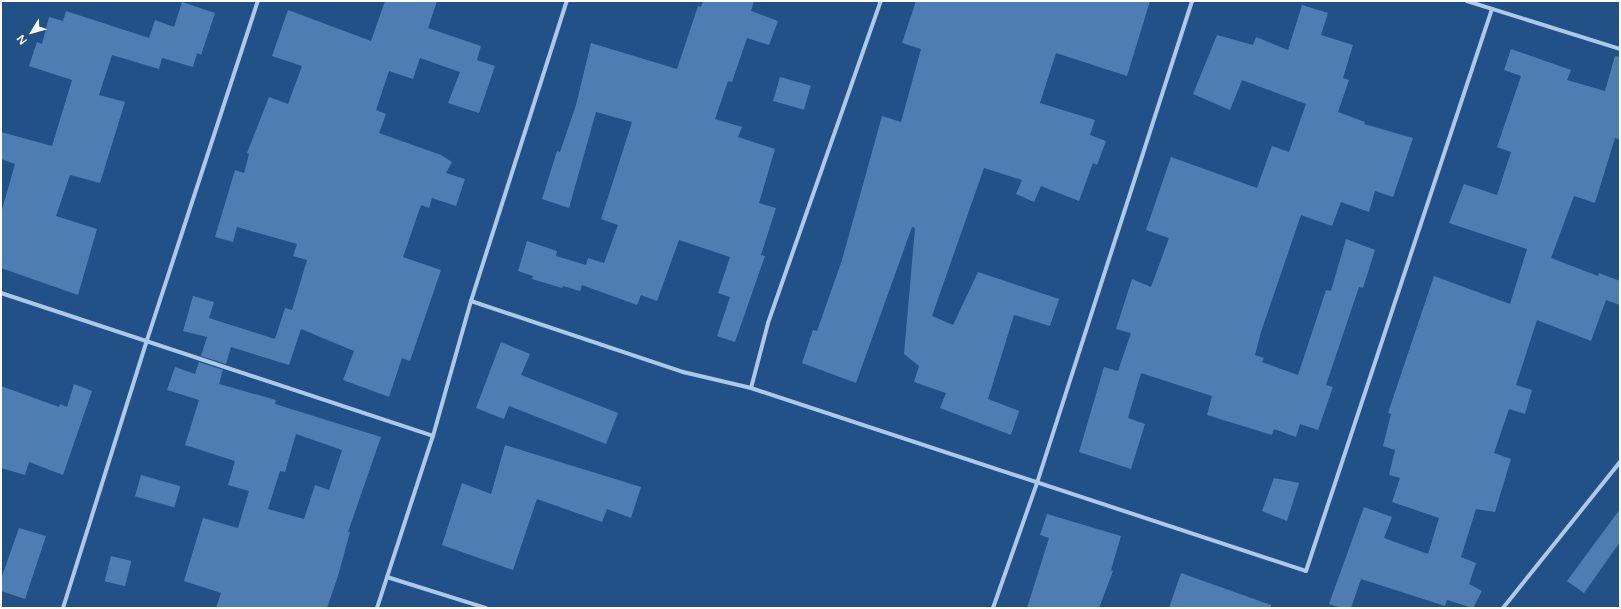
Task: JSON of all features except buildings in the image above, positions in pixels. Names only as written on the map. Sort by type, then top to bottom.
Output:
[{"type":"street","points":[[63,608],[147,340],[258,1]]},
{"type":"street","points":[[377,608],[386,577],[434,436],[471,302],[567,1]]},
{"type":"street","points":[[751,388],[768,323],[881,1]]},
{"type":"street","points":[[993,608],[1037,483],[1192,1]]},
{"type":"street","points":[[1467,1],[1620,49]]},
{"type":"street","points":[[471,302],[683,372],[751,388],[1306,571],[1492,9]]},
{"type":"street","points":[[1,293],[434,436]]},
{"type":"street","points":[[1503,608],[1620,462]]},
{"type":"street","points":[[386,577],[486,608]]}]
